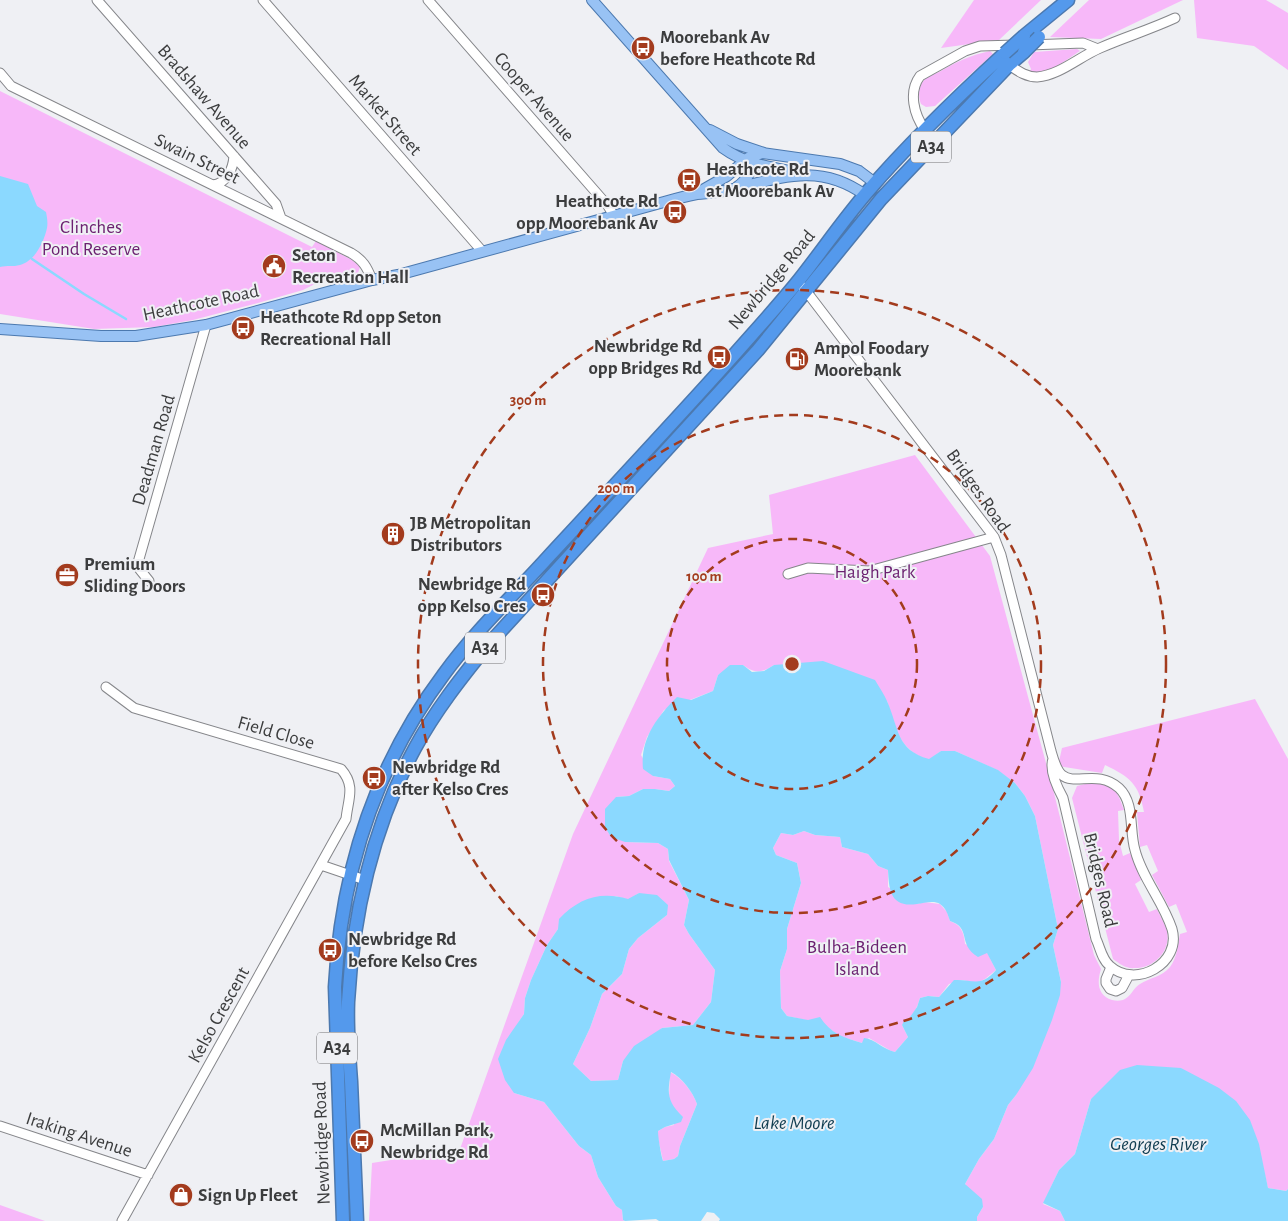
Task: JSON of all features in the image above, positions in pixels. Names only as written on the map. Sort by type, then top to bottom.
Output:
[{"type":"highway","name":"Newbridge Road","points":[[343,1221],[335,987],[342,913],[366,818],[394,756],[427,697],[444,673],[498,610],[879,202],[1007,59],[1024,36],[1063,4]]},
{"type":"highway","name":"Newbridge Road","points":[[357,1221],[348,1002],[354,934],[365,880],[380,826],[405,768],[432,720],[461,678],[528,600],[758,350],[875,183],[970,85],[1007,59],[1024,52],[1039,37],[1063,4]]},
{"type":"highway","points":[[875,183],[881,191],[879,202]]},
{"type":"highway","name":"Heathcote Road","points":[[865,195],[879,202]]},
{"type":"main road","points":[[592,0],[718,144],[729,152],[749,160],[808,175]]},
{"type":"main road","points":[[704,126],[746,150],[749,160],[745,181],[732,189]]},
{"type":"main road","points":[[740,146],[767,154],[851,167],[875,183]]},
{"type":"main road","points":[[729,152],[735,160],[734,170]]},
{"type":"main road","points":[[749,160],[758,154],[767,154]]},
{"type":"main road","name":"Heathcote Road","points":[[696,194],[749,160]]},
{"type":"main road","name":"Heathcote Road","points":[[0,328],[91,336],[136,336],[206,325],[696,194],[732,189],[777,177],[808,175],[840,180],[865,195]]},
{"type":"street","name":"Bradshaw Avenue","points":[[97,0],[276,204],[282,218]]},
{"type":"street","name":"Market Street","points":[[263,0],[482,251]]},
{"type":"street","name":"Cooper Avenue","points":[[428,0],[609,207],[614,216]]},
{"type":"street","points":[[1007,59],[1022,74],[1036,77],[1054,72],[1098,48],[1146,31],[1175,18]]},
{"type":"street","points":[[925,130],[916,115],[913,96],[916,82],[926,72],[965,51],[980,46],[1083,43],[1098,48]]},
{"type":"street","name":"Swain Street","points":[[0,73],[11,86],[360,258],[367,266],[372,280]]},
{"type":"street","points":[[213,185],[223,182],[229,174],[234,164],[234,156]]},
{"type":"street","name":"Bridges Road","points":[[802,286],[994,537],[1001,554],[1054,761],[1051,764],[1058,790],[1063,798],[1096,939],[1111,967],[1106,983],[1116,991],[1122,988],[1129,975],[1146,973],[1164,961],[1172,947],[1173,932],[1164,909],[1144,874],[1136,855],[1130,810],[1123,792],[1116,785],[1106,780],[1076,779]]},
{"type":"street","name":"Deadman Road","points":[[149,581],[138,566],[206,325]]},
{"type":"street","points":[[788,574],[808,568],[869,571],[994,537]]},
{"type":"street","name":"Field Close","points":[[106,687],[134,708],[341,769],[348,778],[351,791],[346,819],[321,865]]},
{"type":"street","points":[[1054,761],[1062,775],[1076,779]]},
{"type":"street","points":[[1063,798],[1066,787],[1076,779]]},
{"type":"street","points":[[321,865],[365,880]]},
{"type":"street","name":"Kelso Crescent","points":[[122,1221],[321,865]]},
{"type":"street","points":[[1111,967],[1129,975]]},
{"type":"street","name":"Iraking Avenue","points":[[0,1126],[148,1175]]},
{"type":"green space","points":[[974,0],[1041,0],[999,40],[941,48]]},
{"type":"green space","points":[[1089,0],[1183,0],[1101,39],[1050,37]]},
{"type":"green space","points":[[1194,0],[1266,0],[1288,13],[1288,70],[1254,46],[1197,38]]},
{"type":"green space","points":[[1077,49],[1080,51],[1043,72],[1030,71],[1028,62],[1034,52]]},
{"type":"green space","points":[[990,51],[993,54],[935,106],[926,107],[921,104],[919,91],[925,79],[964,59]]},
{"type":"green space","name":"Clinches Pond Reserve","points":[[0,91],[312,247],[316,241],[352,260],[360,267],[357,276],[333,278],[303,290],[258,303],[193,320],[154,327],[94,329],[0,314]]},
{"type":"green space","name":"Haigh Park","points":[[915,455],[990,556],[1053,789],[1094,955],[1101,969],[1099,988],[1103,995],[1115,1001],[1123,1000],[1140,984],[1167,970],[1174,960],[1180,934],[1187,932],[1176,904],[1169,907],[1152,875],[1158,871],[1147,845],[1140,847],[1137,812],[1144,812],[1142,802],[1132,782],[1121,773],[1105,765],[1102,773],[1058,766],[1062,748],[1255,699],[1288,759],[1288,1189],[1286,1191],[1268,1188],[1263,1167],[1181,1068],[1161,1068],[1091,1099],[1075,1154],[1059,1170],[1043,1204],[1060,1211],[1065,1221],[977,1221],[977,1217],[983,1207],[965,1184],[979,1159],[994,1139],[1008,1105],[1016,1095],[1061,982],[1053,945],[1058,929],[1035,816],[1025,796],[1015,783],[997,770],[955,751],[941,751],[929,760],[911,750],[904,744],[896,729],[887,701],[774,665],[766,670],[755,671],[743,665],[718,675],[713,691],[664,710],[647,737],[641,755],[653,776],[670,779],[675,786],[669,791],[643,789],[629,796],[616,797],[625,842],[658,843],[668,849],[669,861],[689,900],[684,925],[715,970],[711,1002],[693,1025],[662,1028],[623,1061],[618,1080],[591,1081],[573,1064],[590,1028],[602,994],[622,974],[629,949],[638,938],[667,915],[639,893],[628,900],[616,896],[558,929],[547,945],[531,980],[525,998],[524,1014],[518,1023],[514,1093],[544,1102],[579,1146],[591,1155],[598,1177],[616,1206],[622,1210],[623,1220],[625,1221],[369,1221],[372,1163],[460,1149],[573,834],[708,548],[773,534],[769,495]]},
{"type":"green space","points":[[1089,783],[1109,786],[1119,796],[1124,810],[1118,811],[1119,840],[1123,856],[1130,853],[1141,880],[1135,884],[1149,912],[1157,909],[1167,931],[1168,938],[1164,951],[1155,962],[1149,965],[1129,968],[1113,959],[1072,798],[1077,786]]},
{"type":"green space","name":"Bulba-Bideen Island","points":[[804,831],[815,835],[840,837],[842,847],[868,854],[878,866],[888,870],[888,887],[917,904],[924,902],[940,904],[947,912],[950,921],[961,930],[965,944],[987,952],[996,970],[977,983],[962,980],[949,984],[939,997],[928,996],[920,998],[913,1013],[902,1025],[908,1037],[895,1052],[869,1038],[862,1043],[839,1036],[824,1024],[787,1016],[781,1008],[780,971],[787,949],[787,929],[801,883],[797,863],[776,855],[773,848],[781,833],[793,835]]},
{"type":"green space","points":[[670,1072],[686,1086],[697,1104],[680,1146],[678,1156],[674,1159],[663,1161],[658,1131],[674,1125],[673,1107],[669,1100]]},
{"type":"green space","points":[[0,1205],[45,1221],[0,1221]]},
{"type":"water","points":[[0,176],[28,184],[37,206],[46,212],[47,228],[41,245],[30,260],[17,266],[0,267]]},
{"type":"water","name":"Lake Moore","points":[[823,661],[875,680],[887,701],[900,737],[910,750],[929,759],[941,751],[955,751],[998,770],[1015,783],[1025,796],[1035,816],[1058,929],[1053,945],[1061,982],[1060,995],[1033,1068],[1008,1105],[994,1139],[979,1159],[965,1184],[982,1199],[983,1207],[977,1217],[977,1221],[719,1221],[720,1219],[714,1213],[707,1212],[701,1221],[659,1221],[656,1219],[625,1221],[623,1220],[622,1210],[616,1206],[598,1177],[591,1155],[579,1146],[544,1102],[514,1093],[505,1080],[498,1059],[506,1040],[524,1014],[525,998],[531,980],[547,945],[558,929],[559,919],[582,901],[599,896],[628,899],[639,893],[657,895],[668,905],[667,915],[638,938],[629,949],[622,974],[602,994],[590,1028],[573,1064],[591,1081],[618,1080],[623,1061],[634,1046],[662,1028],[693,1025],[711,1002],[715,970],[684,925],[689,900],[669,860],[668,849],[658,843],[625,842],[611,837],[605,827],[605,809],[616,797],[629,796],[643,789],[669,791],[675,786],[670,779],[653,776],[643,769],[643,758],[644,748],[651,729],[677,697],[691,700],[713,691],[718,675],[730,665],[743,665],[752,672],[764,671],[774,665]],"holes":[[[804,831],[815,835],[840,837],[842,847],[868,854],[878,866],[888,870],[889,885],[897,901],[908,905],[932,902],[940,904],[948,914],[950,921],[961,928],[968,947],[972,952],[978,957],[987,953],[996,970],[981,981],[954,980],[939,997],[928,996],[920,998],[917,1007],[902,1025],[908,1037],[895,1052],[868,1039],[864,1038],[862,1043],[843,1037],[828,1027],[820,1017],[808,1020],[787,1016],[781,1008],[780,971],[787,949],[787,929],[801,883],[797,863],[776,855],[773,848],[781,833],[793,835]],[[671,1072],[687,1086],[697,1104],[680,1146],[678,1156],[674,1159],[663,1161],[658,1131],[681,1122],[683,1117],[671,1102],[669,1092]]]},
{"type":"water","name":"Georges River","points":[[1137,1065],[1181,1068],[1219,1088],[1236,1101],[1250,1120],[1259,1144],[1268,1188],[1286,1191],[1288,1189],[1288,1221],[1065,1221],[1060,1211],[1043,1203],[1059,1170],[1075,1154],[1091,1099],[1120,1070]]},
{"type":"waterway","points":[[32,259],[84,294],[126,319]]},
{"type":"place","name":"Moorebank Av before Heathcote Rd","points":[[643,48]]},
{"type":"place","name":"Heathcote Rd at Moorebank Av","points":[[689,180]]},
{"type":"place","name":"Heathcote Rd opp Moorebank Av","points":[[675,212]]},
{"type":"place","name":"Seton Recreation Hall","points":[[274,266]]},
{"type":"place","name":"Heathcote Rd opp Seton Recreational Hall","points":[[243,328]]},
{"type":"place","name":"Newbridge Rd opp Bridges Rd","points":[[719,357]]},
{"type":"place","name":"Ampol Foodary Moorebank","points":[[797,359]]},
{"type":"place","name":"JB Metropolitan Distributors","points":[[393,534]]},
{"type":"place","name":"Premium Sliding Doors","points":[[67,575]]},
{"type":"place","name":"Newbridge Rd opp Kelso Cres","points":[[543,595]]},
{"type":"place","name":"Newbridge Rd after Kelso Cres","points":[[374,778]]},
{"type":"place","name":"Newbridge Rd before Kelso Cres","points":[[330,950]]},
{"type":"place","name":"McMillan Park, Newbridge Rd","points":[[362,1141]]},
{"type":"place","name":"Sign Up Fleet","points":[[181,1195]]}]
